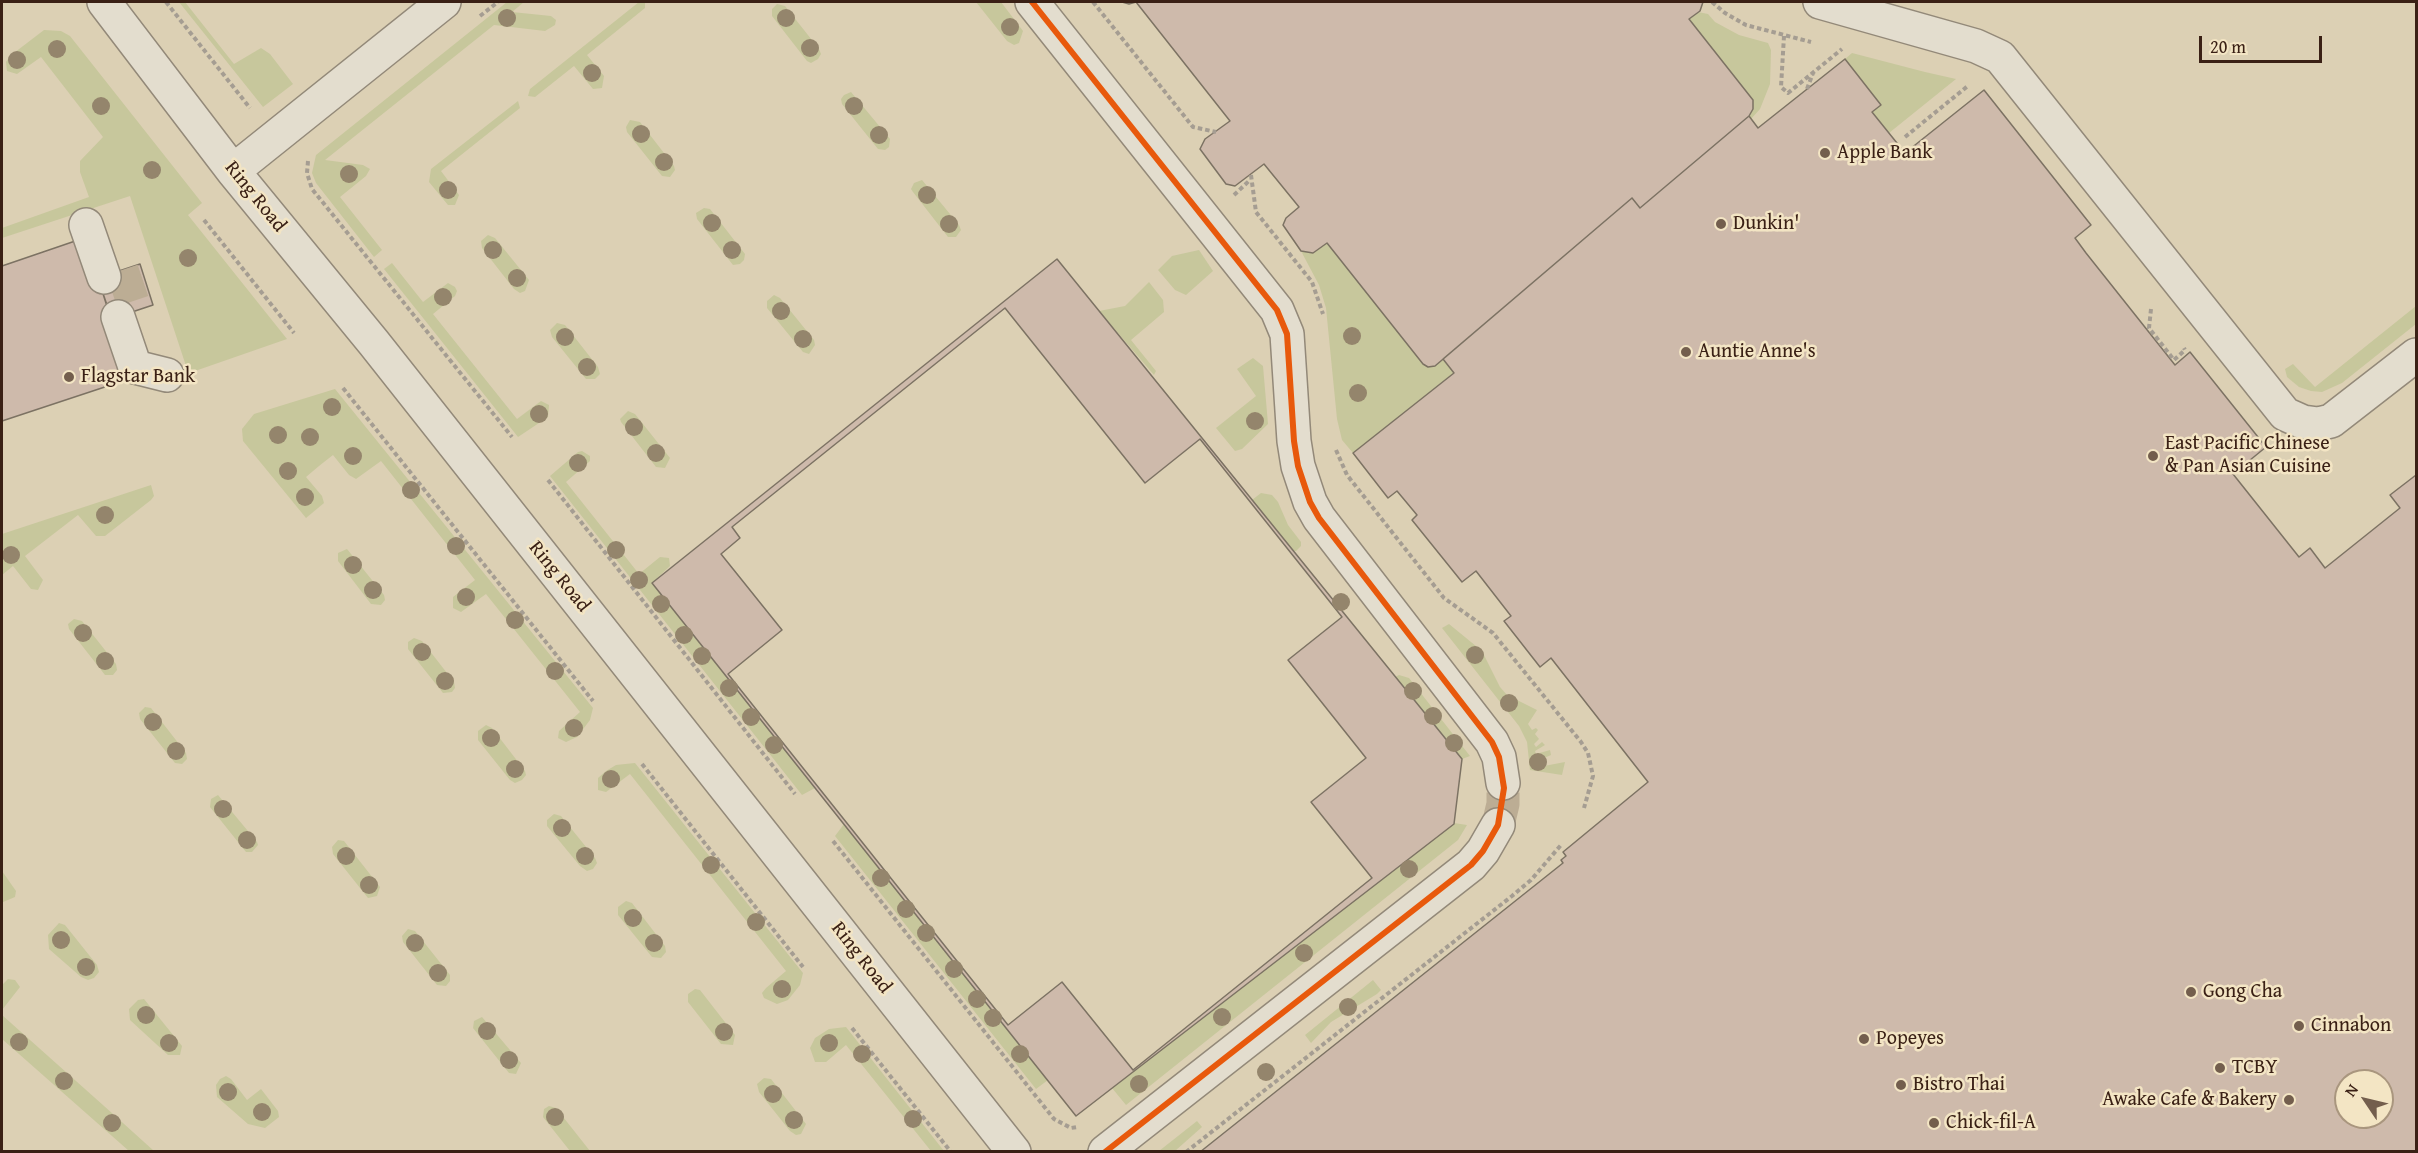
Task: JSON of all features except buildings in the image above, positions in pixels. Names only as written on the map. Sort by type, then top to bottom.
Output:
[{"type":"lane","name":"Ring Road","points":[[104,2],[233,171],[374,343],[1014,1152]]},
{"type":"lane","points":[[233,171],[444,2]]},
{"type":"lane","points":[[1032,2],[1277,310],[1287,334],[1294,441],[1298,466],[1310,502],[1319,518],[1492,742],[1499,757],[1503,783]]},
{"type":"lane","points":[[1820,2],[1976,46],[2000,57],[2285,414],[2303,422],[2318,424],[2331,421],[2416,355]]},
{"type":"lane","points":[[97,226],[113,273]]},
{"type":"lane","points":[[127,314],[153,363],[167,375]]},
{"type":"lane","points":[[1105,1152],[1471,865],[1483,851],[1498,825]]},
{"type":"path","points":[[166,2],[250,108]]},
{"type":"path","points":[[471,23],[498,2]]},
{"type":"path","points":[[1094,2],[1193,127],[1216,132]]},
{"type":"path","points":[[1784,36],[1783,89],[1791,93],[1842,49]]},
{"type":"path","points":[[1807,89],[1814,73]]},
{"type":"path","points":[[1905,137],[1970,84]]},
{"type":"path","points":[[311,155],[306,167],[312,189],[512,437]]},
{"type":"path","points":[[1231,197],[1251,177],[1256,212],[1312,282],[1323,316]]},
{"type":"path","points":[[204,220],[294,333]]},
{"type":"path","points":[[2151,306],[2149,328],[2164,349],[2174,360],[2185,350]]},
{"type":"path","points":[[343,388],[593,701]]},
{"type":"path","points":[[1336,448],[1347,475],[1444,598],[1492,633],[1581,742],[1588,753],[1593,776],[1584,808]]},
{"type":"path","points":[[549,480],[795,794]]},
{"type":"path","points":[[642,764],[803,968]]},
{"type":"path","points":[[833,841],[1054,1119],[1071,1128],[1082,1126]]},
{"type":"path","points":[[1186,1152],[1512,896],[1530,880],[1561,845]]},
{"type":"path","points":[[852,1028],[951,1152]]},
{"type":"green space","points":[[179,2],[185,2],[234,64],[261,48],[270,54],[293,84],[263,107]]},
{"type":"green space","points":[[507,2],[524,2],[512,12],[551,16],[556,20],[555,25],[545,31],[494,25],[325,160],[363,165],[370,169],[366,176],[340,197],[382,250],[374,257],[316,183],[312,173],[316,155]]},
{"type":"green space","points":[[639,2],[645,2],[645,8],[587,55],[604,76],[602,88],[593,89],[574,66],[535,97],[528,96],[530,89]]},
{"type":"green space","points":[[976,2],[1001,2],[1023,31],[1019,43],[1014,45],[1007,41]]},
{"type":"green space","points":[[777,4],[785,6],[819,49],[821,54],[818,59],[811,63],[807,61],[772,16],[772,9]]},
{"type":"green space","points":[[1698,12],[1708,14],[1715,22],[1739,35],[1768,43],[1771,50],[1770,84],[1760,109],[1751,119],[1749,116],[1753,109],[1753,100],[1689,19]]},
{"type":"green space","points":[[44,30],[61,31],[70,36],[202,203],[188,215],[287,339],[195,371],[187,369],[130,196],[2,238],[2,228],[89,197],[80,172],[80,161],[103,137],[41,57],[17,74],[7,71],[6,62],[10,56]]},
{"type":"green space","points":[[1852,53],[1956,79],[1889,133],[1872,112],[1881,105],[1845,59]]},
{"type":"green space","points":[[851,92],[890,139],[889,147],[885,150],[878,149],[842,104],[841,99],[844,95]]},
{"type":"green space","points":[[518,101],[520,108],[441,171],[459,195],[455,205],[448,205],[429,182],[431,169]]},
{"type":"green space","points":[[630,120],[640,122],[674,166],[675,170],[670,177],[662,176],[627,132],[626,127]]},
{"type":"green space","points":[[922,180],[959,225],[961,230],[956,237],[948,237],[911,189],[914,183]]},
{"type":"green space","points":[[704,208],[710,209],[745,254],[740,264],[733,265],[697,219],[696,213]]},
{"type":"green space","points":[[488,235],[495,238],[529,280],[525,291],[520,293],[514,289],[482,248],[481,241]]},
{"type":"green space","points":[[1327,243],[1428,367],[1435,366],[1443,359],[1454,373],[1353,453],[1342,440],[1337,419],[1326,308],[1319,285],[1301,251],[1313,253]]},
{"type":"green space","points":[[1199,250],[1213,271],[1186,295],[1175,290],[1158,270],[1172,256]]},
{"type":"green space","points":[[392,263],[423,302],[448,283],[455,287],[457,291],[455,296],[433,314],[517,419],[541,401],[549,405],[548,417],[518,437],[384,269]]},
{"type":"green space","points":[[1149,282],[1163,300],[1164,312],[1131,340],[1156,371],[1154,375],[1099,311],[1125,306]]},
{"type":"green space","points":[[774,295],[780,298],[814,340],[815,345],[809,354],[803,352],[767,308],[767,301]]},
{"type":"green space","points":[[2416,306],[2416,324],[2342,383],[2322,392],[2311,391],[2299,387],[2287,377],[2285,369],[2293,364],[2315,387]]},
{"type":"green space","points":[[557,323],[565,325],[598,367],[600,374],[595,379],[586,379],[552,337],[550,330]]},
{"type":"green space","points":[[1253,358],[1263,366],[1268,424],[1242,449],[1235,451],[1216,428],[1256,396],[1237,369]]},
{"type":"green space","points":[[335,389],[593,708],[590,720],[577,737],[566,742],[558,738],[559,731],[580,712],[486,594],[461,612],[453,608],[453,597],[475,580],[381,461],[356,479],[349,475],[333,455],[306,477],[322,496],[324,503],[306,518],[243,441],[242,429],[254,414]]},
{"type":"green space","points":[[628,411],[635,414],[670,458],[665,468],[656,467],[621,422],[620,419]]},
{"type":"green space","points":[[582,451],[590,456],[590,461],[566,482],[639,574],[660,557],[669,558],[670,566],[652,583],[815,788],[802,795],[550,476]]},
{"type":"green space","points":[[151,485],[154,496],[151,500],[105,536],[96,536],[78,515],[25,556],[43,580],[38,590],[31,589],[13,566],[2,575],[2,534]]},
{"type":"green space","points":[[1261,493],[1272,495],[1278,502],[1288,525],[1301,542],[1301,546],[1296,551],[1293,551],[1252,500]]},
{"type":"green space","points":[[347,549],[384,595],[385,600],[381,605],[371,604],[338,561],[338,553]]},
{"type":"green space","points":[[74,619],[82,621],[116,664],[117,670],[113,675],[105,675],[69,629],[68,624]]},
{"type":"green space","points":[[1449,624],[1482,651],[1500,687],[1507,695],[1537,710],[1528,724],[1532,730],[1536,728],[1538,730],[1535,734],[1539,739],[1534,744],[1536,747],[1542,742],[1545,745],[1535,751],[1536,754],[1550,750],[1551,755],[1542,759],[1544,766],[1565,762],[1562,775],[1530,770],[1527,742],[1519,726],[1442,628]]},
{"type":"green space","points":[[414,638],[422,641],[454,682],[455,688],[452,692],[443,693],[408,649],[408,642]]},
{"type":"green space","points":[[1399,675],[1409,678],[1470,756],[1462,759],[1395,677]]},
{"type":"green space","points":[[145,707],[151,708],[186,753],[187,759],[182,764],[175,763],[140,719],[139,713]]},
{"type":"green space","points":[[486,725],[492,728],[525,771],[526,775],[522,780],[515,783],[510,780],[478,740],[478,731]]},
{"type":"green space","points":[[635,763],[803,973],[800,985],[788,1000],[777,1004],[764,998],[762,993],[766,988],[786,971],[630,774],[606,792],[598,790],[598,778],[606,771],[616,765]]},
{"type":"green space","points":[[218,795],[257,842],[258,845],[252,852],[246,852],[210,807],[211,799]]},
{"type":"green space","points":[[554,814],[561,816],[595,858],[597,863],[593,869],[587,871],[580,866],[547,826],[547,820]]},
{"type":"green space","points":[[1454,823],[1467,825],[1458,840],[1126,1105],[1112,1088]]},
{"type":"green space","points":[[844,824],[1048,1080],[1036,1089],[835,836]]},
{"type":"green space","points":[[338,840],[344,841],[380,887],[377,896],[368,898],[333,854],[332,847]]},
{"type":"green space","points":[[2,871],[16,891],[15,897],[3,902]]},
{"type":"green space","points":[[626,901],[632,903],[665,946],[666,952],[661,958],[652,957],[618,915],[618,907]]},
{"type":"green space","points":[[59,923],[65,925],[97,965],[99,972],[94,978],[88,980],[81,977],[49,949],[48,935]]},
{"type":"green space","points":[[408,929],[415,931],[450,975],[450,981],[446,986],[437,985],[403,942],[402,936]]},
{"type":"green space","points":[[8,979],[15,980],[20,987],[2,1010],[2,985]]},
{"type":"green space","points":[[1373,980],[1381,990],[1331,1022],[1311,1043],[1305,1035]]},
{"type":"green space","points":[[695,989],[700,990],[735,1035],[733,1045],[721,1044],[688,1002],[688,994]]},
{"type":"green space","points":[[144,999],[182,1046],[180,1055],[168,1055],[130,1020],[129,1009],[138,1000]]},
{"type":"green space","points":[[2,1015],[154,1151],[129,1151],[2,1039]]},
{"type":"green space","points":[[482,1017],[521,1063],[516,1074],[509,1073],[473,1028],[474,1021]]},
{"type":"green space","points":[[846,1027],[944,1151],[931,1151],[846,1045],[826,1062],[815,1062],[810,1048],[815,1038],[829,1029]]},
{"type":"green space","points":[[226,1076],[247,1100],[261,1089],[278,1111],[279,1117],[265,1128],[248,1124],[217,1097],[216,1085]]},
{"type":"green space","points":[[764,1078],[771,1079],[806,1124],[801,1134],[796,1135],[790,1131],[759,1092],[757,1084]]},
{"type":"green space","points":[[549,1106],[556,1108],[590,1151],[570,1151],[543,1117],[544,1109]]},
{"type":"green space","points":[[1197,1121],[1202,1127],[1175,1151],[1159,1151]]},
{"type":"tunnel","points":[[122,270],[136,311]]},
{"type":"tunnel","points":[[1498,825],[1503,804],[1503,783]]},
{"type":"cycle path","points":[[1032,2],[1277,310],[1287,334],[1294,441],[1298,466],[1310,502],[1319,518],[1492,742],[1499,757],[1504,788],[1498,825],[1483,851],[1471,865],[1105,1152]]},
{"type":"place","name":"Apple Bank","points":[[1825,153]]},
{"type":"place","name":"Dunkin'","points":[[1721,224]]},
{"type":"place","name":"Auntie Anne's","points":[[1686,352]]},
{"type":"place","name":"Flagstar Bank","points":[[69,377]]},
{"type":"place","name":"East Pacific Chinese & Pan Asian Cuisine","points":[[2153,456]]},
{"type":"place","name":"Gong Cha","points":[[2191,992]]},
{"type":"place","name":"Cinnabon","points":[[2299,1026]]},
{"type":"place","name":"Popeyes","points":[[1864,1039]]},
{"type":"place","name":"TCBY","points":[[2220,1068]]},
{"type":"place","name":"Bistro Thai","points":[[1901,1085]]},
{"type":"place","name":"Awake Cafe & Bakery","points":[[2289,1100]]},
{"type":"place","name":"Chick-fil-A","points":[[1934,1123]]}]
